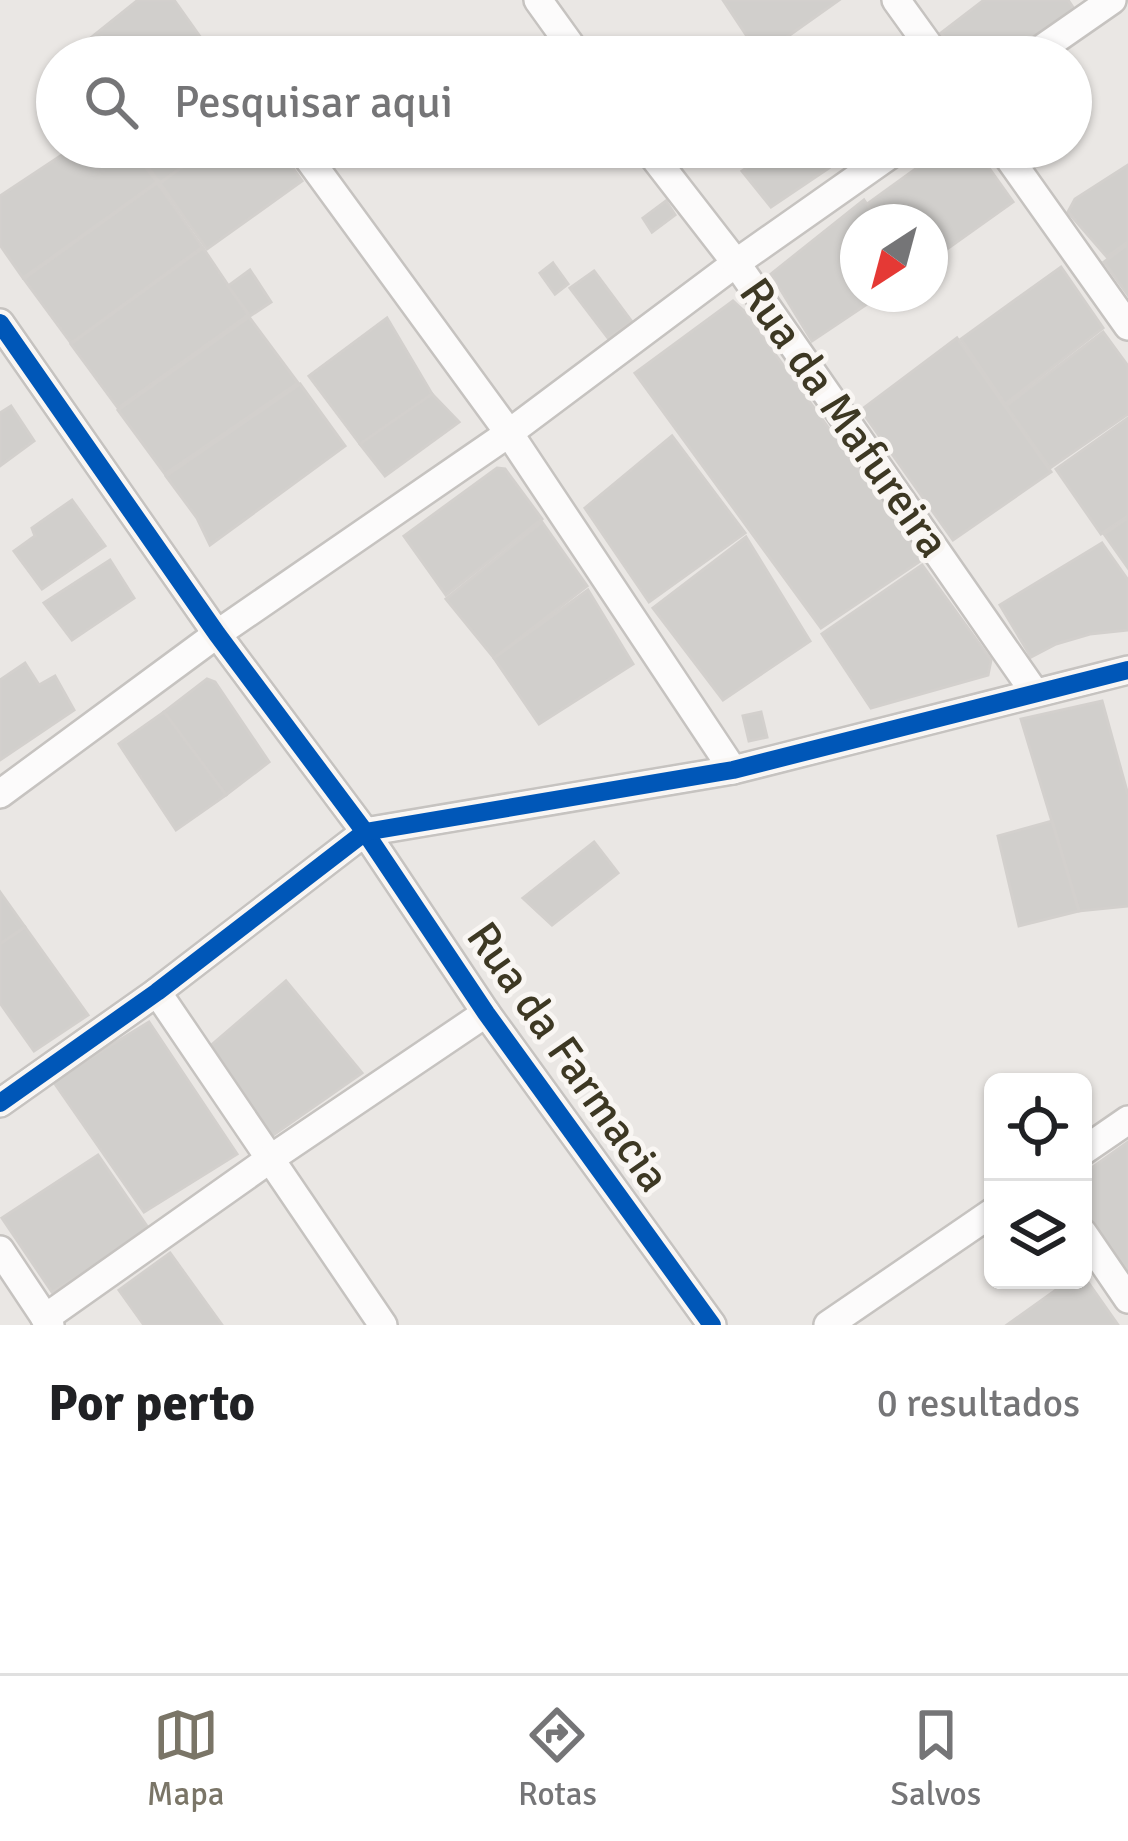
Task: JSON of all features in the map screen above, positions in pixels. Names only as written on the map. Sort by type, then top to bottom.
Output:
[{"type":"street","points":[[538,0],[564,36]]},
{"type":"street","points":[[896,0],[922,36]]},
{"type":"street","points":[[1060,36],[1112,0]]},
{"type":"street","points":[[315,168],[509,433],[733,770]]},
{"type":"street","name":"Rua da Mafureira","points":[[662,168],[736,263],[1034,693]]},
{"type":"street","points":[[0,794],[872,168]]},
{"type":"street","points":[[1016,168],[1128,326]]},
{"type":"street","points":[[0,323],[217,634]]},
{"type":"street","name":"Rua da Farmacia","points":[[217,634],[365,832],[486,1013],[712,1325]]},
{"type":"street","points":[[0,1103],[157,992],[365,832],[733,770],[1128,670]]},
{"type":"street","points":[[157,992],[383,1325]]},
{"type":"street","points":[[0,1250],[47,1322],[270,1159],[486,1013]]},
{"type":"street","points":[[1092,1144],[1128,1120]]},
{"type":"street","points":[[828,1325],[984,1218]]},
{"type":"street","points":[[1092,1246],[1128,1299]]},
{"type":"building","points":[[138,0],[174,0],[200,36],[93,36]]},
{"type":"building","points":[[723,0],[839,0],[788,36],[747,36]]},
{"type":"building","points":[[984,0],[1068,0],[1074,9],[1036,36],[941,33]]},
{"type":"building","points":[[1128,165],[1128,242],[1107,257],[1068,212],[1075,199]]},
{"type":"building","points":[[42,168],[146,168],[157,182],[23,278],[0,245],[0,196]]},
{"type":"building","points":[[149,168],[180,168],[160,183]]},
{"type":"building","points":[[181,168],[293,168],[302,181],[207,249],[160,183]]},
{"type":"building","points":[[746,168],[829,168],[771,207],[742,171]]},
{"type":"building","points":[[917,168],[989,168],[1013,202],[948,248],[948,204],[867,204]]},
{"type":"building","points":[[157,183],[202,247],[71,343],[24,279]]},
{"type":"building","points":[[666,201],[675,215],[652,232],[643,218]]},
{"type":"building","points":[[840,219],[840,312],[855,312],[812,341],[771,274]]},
{"type":"building","points":[[1128,244],[1128,295],[1104,262]]},
{"type":"building","points":[[203,248],[248,315],[118,408],[71,344]]},
{"type":"building","points":[[553,263],[568,284],[555,294],[540,273]]},
{"type":"building","points":[[1061,267],[1103,328],[1005,404],[961,339]]},
{"type":"building","points":[[250,270],[271,302],[250,316],[228,286]]},
{"type":"building","points":[[594,271],[632,322],[608,338],[570,288]]},
{"type":"building","points":[[733,301],[923,559],[821,628],[635,373]]},
{"type":"building","points":[[249,317],[298,383],[165,474],[118,410]]},
{"type":"building","points":[[387,318],[432,394],[360,444],[309,376]]},
{"type":"building","points":[[1103,332],[1128,366],[1128,414],[1050,468],[1006,406]]},
{"type":"building","points":[[957,338],[1051,472],[953,540],[861,410]]},
{"type":"building","points":[[300,384],[345,446],[210,545],[166,476]]},
{"type":"building","points":[[432,394],[459,422],[385,476],[360,444]]},
{"type":"building","points":[[11,406],[34,441],[0,466],[0,413]]},
{"type":"building","points":[[1128,418],[1128,516],[1101,534],[1056,469]]},
{"type":"building","points":[[672,436],[745,533],[649,602],[585,508]]},
{"type":"building","points":[[497,468],[505,469],[542,519],[446,595],[404,536]]},
{"type":"building","points":[[72,500],[105,546],[42,589],[14,551],[35,536],[32,528]]},
{"type":"building","points":[[1128,518],[1128,568],[1104,534]]},
{"type":"building","points":[[542,522],[587,586],[494,658],[446,599]]},
{"type":"building","points":[[746,537],[810,641],[723,700],[653,608]]},
{"type":"building","points":[[1102,543],[1128,580],[1128,630],[1090,634],[1031,657],[1000,605]]},
{"type":"building","points":[[110,560],[134,598],[72,640],[44,603]]},
{"type":"building","points":[[922,565],[991,660],[988,675],[871,708],[822,634]]},
{"type":"building","points":[[588,590],[633,664],[539,724],[494,658]]},
{"type":"building","points":[[25,663],[39,685],[55,676],[74,710],[0,760],[0,680]]},
{"type":"building","points":[[207,679],[215,682],[269,762],[226,795],[164,712]]},
{"type":"building","points":[[1102,701],[1128,795],[1128,906],[1079,911],[1021,719]]},
{"type":"building","points":[[164,712],[226,795],[176,830],[119,744]]},
{"type":"building","points":[[761,712],[767,737],[749,741],[743,716]]},
{"type":"building","points":[[1052,821],[1079,911],[1019,926],[998,836]]},
{"type":"building","points":[[594,842],[618,873],[552,925],[523,898]]},
{"type":"building","points":[[0,892],[25,927],[0,944]]},
{"type":"building","points":[[25,927],[88,1015],[34,1051],[0,1003],[0,944]]},
{"type":"building","points":[[286,981],[362,1073],[269,1138],[208,1048]]},
{"type":"building","points":[[149,1022],[237,1154],[144,1212],[53,1081]]},
{"type":"building","points":[[1128,1142],[1128,1271],[1092,1222],[1092,1168]]},
{"type":"building","points":[[98,1155],[151,1232],[52,1292],[2,1218]]},
{"type":"building","points":[[170,1253],[222,1325],[144,1325],[119,1290]]},
{"type":"building","points":[[1092,1288],[1118,1325],[1007,1325],[1057,1289]]},
{"type":"cycle path","points":[[0,323],[712,1325]]},
{"type":"cycle path","points":[[0,1103],[157,992],[365,832],[733,770],[1128,670]]}]
